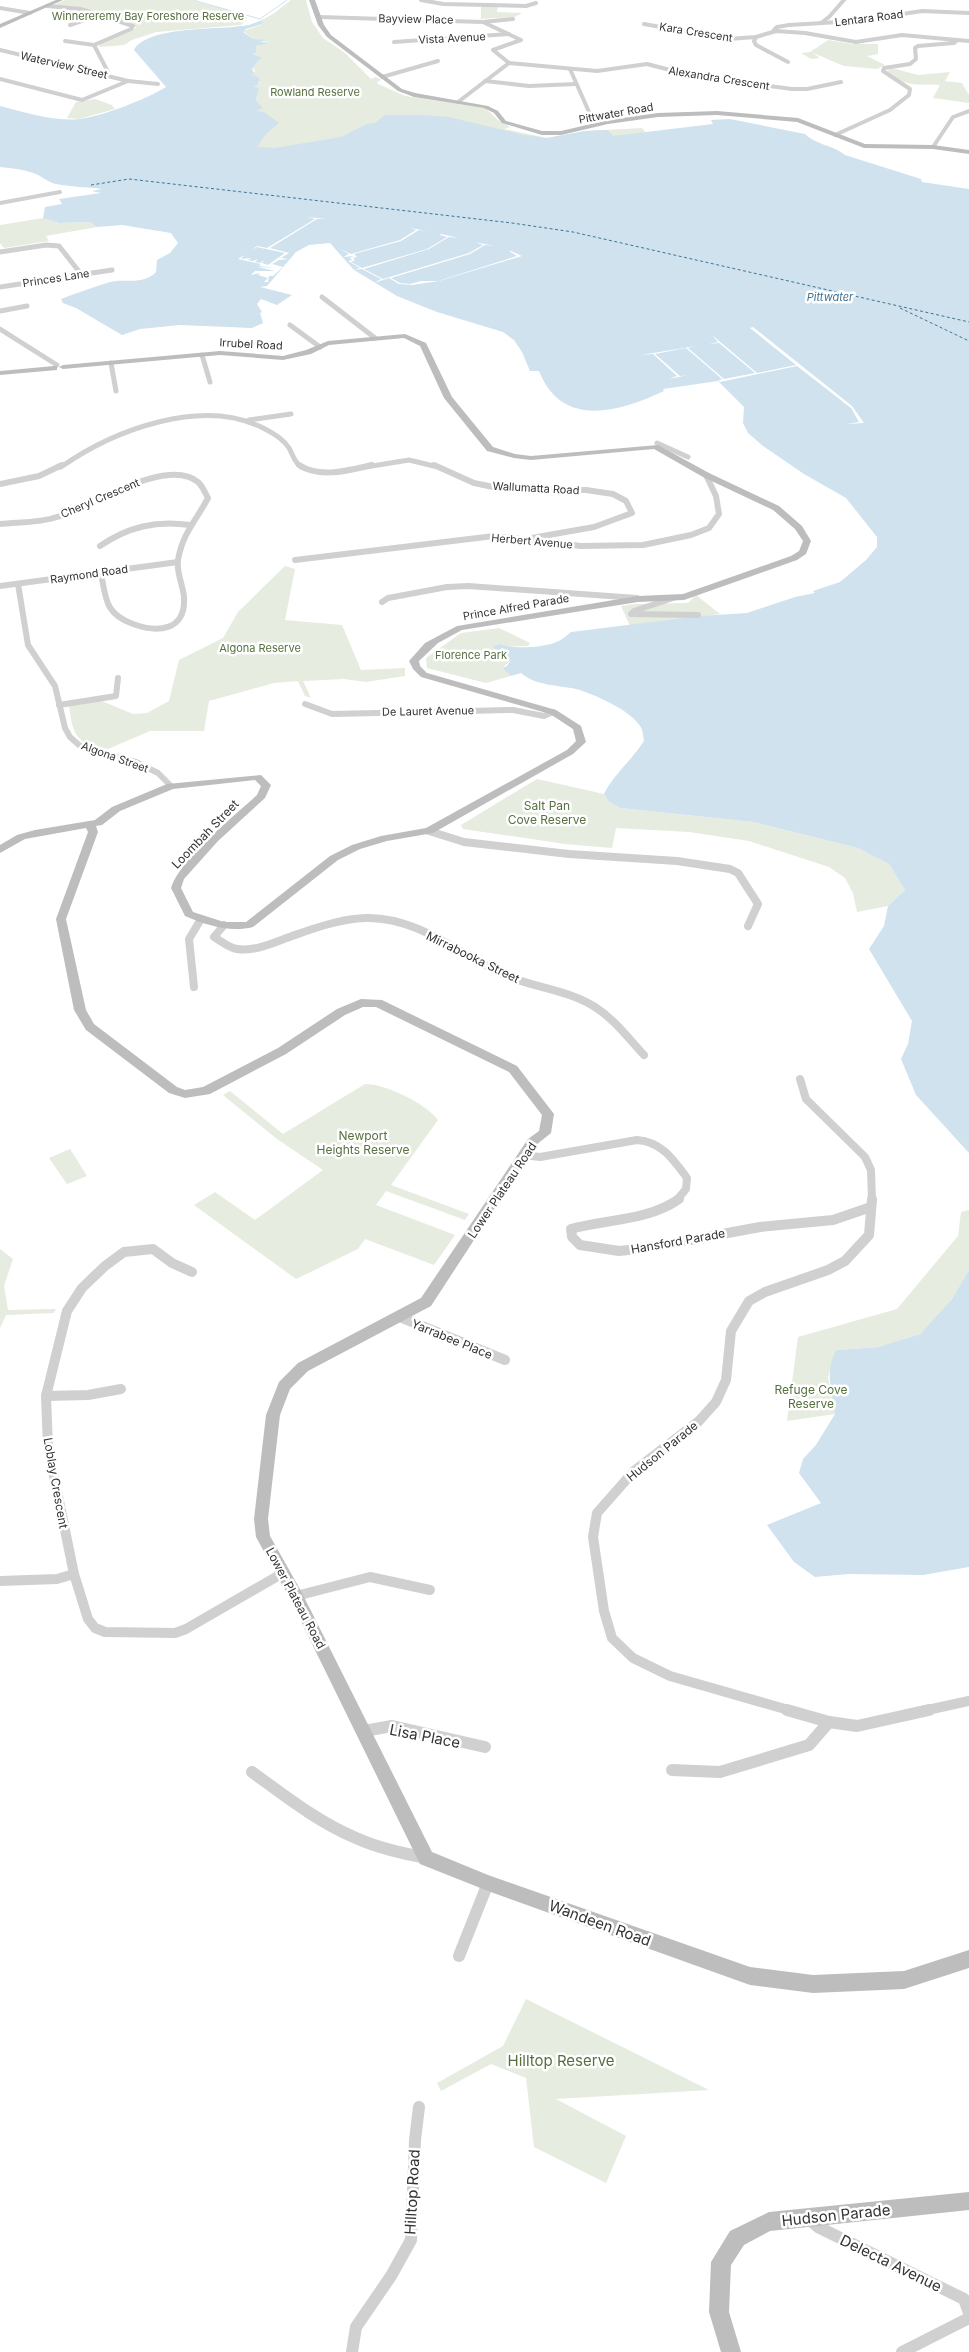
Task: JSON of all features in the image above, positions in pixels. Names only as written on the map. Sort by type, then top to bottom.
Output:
[{"type":"street","points":[[0,26],[60,0]]},
{"type":"street","name":"Pittwater Road","points":[[312,0],[325,30],[331,38],[406,93],[486,107],[494,110],[511,125],[542,133],[566,132],[641,117],[707,113],[792,119],[864,146],[933,147],[969,152]]},
{"type":"street","points":[[421,0],[526,6],[536,3]]},
{"type":"street","points":[[818,24],[833,15],[838,5],[844,0]]},
{"type":"street","points":[[47,6],[81,9],[133,26],[132,29],[94,45],[65,41]]},
{"type":"street","points":[[0,8],[30,13]]},
{"type":"street","name":"Lentara Road","points":[[776,31],[774,28],[779,26],[856,21],[929,10],[969,13]]},
{"type":"street","points":[[70,25],[100,15]]},
{"type":"street","name":"Bayview Place","points":[[319,17],[484,22],[513,19]]},
{"type":"street","points":[[458,102],[509,63],[494,50],[520,42],[521,40],[484,22]]},
{"type":"street","name":"Kara Crescent","points":[[644,24],[717,38],[756,37],[776,31]]},
{"type":"street","points":[[776,31],[805,33],[856,42],[902,35],[969,41]]},
{"type":"street","name":"Vista Avenue","points":[[394,42],[509,34]]},
{"type":"street","points":[[756,37],[754,41],[756,45],[788,62]]},
{"type":"street","points":[[835,135],[890,110],[909,95],[910,89],[883,72],[884,68],[911,64],[916,59],[916,48],[918,46],[954,43],[958,40]]},
{"type":"street","points":[[94,45],[108,72],[104,74]]},
{"type":"street","name":"Waterview Street","points":[[0,50],[128,81],[158,84]]},
{"type":"street","points":[[382,77],[438,61]]},
{"type":"street","name":"Alexandra Crescent","points":[[509,63],[597,71],[648,64],[693,76],[792,89],[807,89],[841,82]]},
{"type":"street","points":[[570,69],[590,116],[590,121]]},
{"type":"street","points":[[0,79],[82,100],[128,81]]},
{"type":"street","points":[[485,82],[529,86],[576,84]]},
{"type":"street","points":[[933,147],[953,117],[969,111]]},
{"type":"street","points":[[0,203],[60,192]]},
{"type":"street","points":[[0,252],[46,245],[62,248],[82,274]]},
{"type":"street","name":"Princes Lane","points":[[0,287],[112,270]]},
{"type":"street","points":[[322,297],[375,338]]},
{"type":"street","points":[[0,311],[28,306]]},
{"type":"street","points":[[290,324],[320,347]]},
{"type":"street","points":[[0,329],[58,366]]},
{"type":"street","name":"Irrubel Road","points":[[0,373],[58,366],[220,353],[283,358],[294,356],[328,343],[405,336]]},
{"type":"street","name":"Prince Alfred Parade","points":[[405,336],[422,345],[448,398],[490,449],[514,456],[531,458],[634,447],[655,447],[672,454],[706,475],[748,492],[786,513],[800,527],[807,542],[803,552],[794,558],[684,597],[638,598],[460,628],[422,649],[414,661],[416,667],[424,675],[552,712],[578,728],[581,742],[570,752],[429,831]]},
{"type":"street","points":[[202,355],[210,382]]},
{"type":"street","points":[[111,363],[116,391]]},
{"type":"street","points":[[248,420],[291,414]]},
{"type":"street","name":"Wallumatta Road","points":[[0,484],[52,472],[98,443],[164,421],[196,416],[232,417],[248,420],[286,444],[294,462],[310,471],[351,470],[409,460],[432,464],[485,486],[535,490],[592,491],[617,495],[628,501],[632,513],[615,522],[578,532],[526,539]]},
{"type":"street","points":[[657,444],[683,454]]},
{"type":"street","name":"Cheryl Crescent","points":[[0,524],[56,518],[138,481],[163,475],[191,478],[204,488],[208,498],[203,509],[190,526],[178,562]]},
{"type":"street","name":"Herbert Avenue","points":[[295,560],[494,536],[581,546],[622,547],[673,539],[709,528],[719,514],[716,496],[706,475]]},
{"type":"street","points":[[100,546],[124,532],[140,526],[154,523],[190,526]]},
{"type":"street","points":[[101,573],[108,606],[112,615],[121,621],[146,629],[164,629],[173,626],[181,618],[184,599],[178,562]]},
{"type":"street","name":"Raymond Road","points":[[0,586],[178,562]]},
{"type":"street","name":"Algona Street","points":[[18,584],[28,645],[55,686],[65,728],[70,737],[79,745],[93,751],[136,762],[158,773],[171,786]]},
{"type":"street","points":[[382,602],[388,598],[447,587],[468,586],[638,598]]},
{"type":"street","points":[[673,598],[634,611],[631,614],[698,615]]},
{"type":"street","points":[[59,705],[116,696],[118,678]]},
{"type":"street","name":"De Lauret Avenue","points":[[305,704],[332,714],[513,710],[544,716],[552,712]]},
{"type":"street","name":"Loombah Street","points":[[1,848],[21,837],[39,832],[90,825],[103,821],[123,806],[171,786],[256,776],[266,785],[261,796],[214,839],[179,878],[176,888],[186,910],[201,920]]},
{"type":"street","name":"Lower Plateau Road","points":[[90,825],[93,832],[60,919],[80,1010],[90,1027],[156,1079],[173,1090],[185,1094],[206,1091],[282,1052],[341,1012],[360,1003],[378,1003],[513,1069],[548,1114],[545,1133],[532,1142],[426,1302],[400,1318],[303,1367],[284,1386],[273,1415],[261,1520],[263,1537],[296,1596],[426,1858]]},
{"type":"street","points":[[194,988],[188,939],[201,920],[240,927],[259,919],[308,877],[334,858],[356,847],[385,838],[429,831],[464,842],[569,854],[677,860],[730,869],[738,874],[758,904],[748,926]]},
{"type":"street","name":"Mirrabooka Street","points":[[224,925],[214,937],[235,949],[249,950],[344,921],[368,918],[392,921],[446,942],[507,976],[568,995],[597,1009],[644,1055]]},
{"type":"street","name":"Hudson Parade","points":[[800,1080],[806,1099],[865,1157],[871,1170],[871,1207],[868,1235],[862,1245],[845,1261],[828,1270],[765,1292],[749,1301],[731,1331],[728,1345],[726,1380],[716,1402],[699,1421],[634,1471],[597,1513],[593,1537],[599,1584],[612,1637],[633,1658],[670,1676],[829,1722],[857,1726],[969,1702]]},
{"type":"street","name":"Hansford Parade","points":[[523,1155],[540,1157],[637,1140],[647,1140],[658,1143],[674,1160],[687,1178],[686,1189],[676,1200],[652,1212],[625,1219],[580,1225],[572,1229],[572,1237],[580,1245],[592,1248],[619,1251],[647,1248],[760,1227],[833,1220],[871,1207]]},
{"type":"street","name":"Loblay Crescent","points":[[192,1272],[172,1263],[152,1249],[137,1249],[124,1252],[104,1266],[82,1288],[67,1311],[46,1396],[48,1447],[74,1574],[88,1619],[95,1628],[105,1632],[175,1632],[186,1629],[283,1573]]},
{"type":"street","name":"Yarrabee Place","points":[[400,1318],[505,1360]]},
{"type":"street","points":[[46,1396],[88,1395],[121,1389]]},
{"type":"street","points":[[0,1581],[57,1579],[74,1574]]},
{"type":"street","points":[[296,1596],[370,1577],[430,1590]]},
{"type":"street","points":[[672,1770],[720,1772],[729,1770],[809,1745],[829,1722]]},
{"type":"street","name":"Lisa Place","points":[[364,1731],[392,1726],[447,1740],[485,1747]]},
{"type":"street","name":"Wandeen Road","points":[[252,1772],[304,1810],[372,1845],[426,1858],[488,1883],[750,1976],[812,1984],[904,1980],[969,1959]]},
{"type":"street","points":[[459,1956],[488,1883]]},
{"type":"street","name":"Hilltop Road","points":[[352,2352],[356,2327],[391,2276],[411,2240],[415,2140],[419,2107]]},
{"type":"street","name":"Hudson Parade","points":[[731,2352],[719,2312],[720,2262],[737,2238],[769,2222],[969,2201]]},
{"type":"street","name":"Delecta Avenue","points":[[807,2217],[818,2227],[964,2299],[969,2313]]},
{"type":"street","points":[[902,2352],[969,2318]]},
{"type":"green space","name":"Winnereremy Bay Foreshore Reserve","points":[[65,0],[191,0],[243,14],[247,18],[241,25],[156,32],[132,40],[124,45],[99,47],[100,43],[136,28],[132,23],[84,9],[53,5]]},
{"type":"green space","name":"Rowland Reserve","points":[[291,0],[306,0],[312,22],[323,38],[345,53],[371,79],[376,77],[381,80],[377,82],[378,84],[405,96],[485,108],[498,120],[510,127],[504,129],[547,138],[585,131],[642,128],[646,133],[624,135],[623,137],[304,151],[121,153],[262,108],[256,100],[259,88],[252,86],[260,82],[250,75],[255,71],[252,67],[261,60],[252,54],[256,46],[271,43],[253,39],[243,31],[261,25],[263,21],[260,21]]},
{"type":"green space","points":[[481,6],[498,6],[497,12],[522,13],[515,17],[479,19],[481,18]]},
{"type":"green space","points":[[828,40],[852,44],[878,44],[878,54],[867,56],[885,65],[877,69],[844,66],[813,53],[820,58],[811,59],[801,53],[810,52]]},
{"type":"green space","points":[[892,68],[918,75],[950,72],[945,81],[962,83],[969,95],[969,103],[933,98],[940,85],[906,83],[887,71]]},
{"type":"green space","points":[[95,99],[112,105],[115,109],[79,119],[67,118],[76,102]]},
{"type":"green space","points":[[43,218],[59,223],[90,222],[97,227],[46,236],[49,241],[4,248],[0,243],[0,225]]},
{"type":"green space","name":"Algona Reserve","points":[[285,566],[295,569],[285,620],[342,625],[361,670],[405,668],[405,676],[366,682],[344,679],[303,681],[311,698],[305,696],[298,681],[274,683],[209,701],[204,731],[150,731],[108,749],[89,744],[78,737],[72,725],[69,705],[97,699],[133,714],[147,713],[169,701],[179,660],[223,638],[238,612]]},
{"type":"green space","points":[[696,595],[720,614],[630,626],[621,606],[688,603]]},
{"type":"green space","name":"Florence Park","points":[[499,628],[530,643],[528,646],[494,647],[510,661],[502,668],[511,676],[486,683],[427,668],[426,658],[461,633]]},
{"type":"green space","name":"Salt Pan Cove Reserve","points":[[537,779],[604,794],[609,802],[620,808],[753,822],[858,848],[889,864],[905,890],[888,906],[857,912],[853,893],[845,878],[829,867],[749,841],[689,832],[616,828],[612,848],[565,844],[463,829],[461,825]]},
{"type":"green space","name":"Newport Heights Reserve","points":[[365,1084],[383,1087],[415,1101],[438,1120],[391,1185],[469,1214],[465,1220],[386,1191],[376,1205],[455,1235],[434,1265],[365,1239],[358,1249],[296,1279],[194,1205],[215,1192],[255,1220],[323,1170],[277,1139],[223,1095],[230,1091],[283,1134]]},
{"type":"green space","points":[[70,1149],[87,1176],[67,1184],[49,1158]]},
{"type":"green space","name":"Refuge Cove Reserve","points":[[969,1210],[969,1270],[952,1299],[920,1334],[878,1347],[836,1350],[828,1377],[835,1414],[787,1421],[798,1337],[897,1309],[958,1236],[961,1212]]},
{"type":"green space","points":[[0,1249],[13,1259],[4,1286],[8,1310],[56,1309],[54,1313],[6,1315],[0,1328]]},
{"type":"green space","name":"Hilltop Reserve","points":[[526,1999],[709,2090],[556,2099],[626,2136],[606,2183],[534,2147],[526,2078],[491,2064],[441,2091],[437,2083],[503,2046]]},
{"type":"water","name":"Pittwater","points":[[263,21],[262,24],[246,29],[243,32],[253,39],[265,40],[261,42],[271,43],[256,46],[256,52],[252,54],[262,58],[252,68],[254,74],[250,75],[257,76],[260,80],[257,85],[253,86],[259,88],[256,100],[263,108],[256,111],[264,112],[279,123],[266,134],[257,147],[275,148],[341,137],[367,124],[375,123],[385,115],[449,117],[524,135],[547,138],[585,131],[608,130],[613,136],[713,124],[711,120],[730,119],[805,134],[814,141],[845,155],[921,179],[922,182],[969,189],[969,1153],[916,1095],[901,1059],[908,1044],[912,1021],[869,949],[884,926],[888,906],[905,890],[889,864],[858,848],[753,822],[620,808],[609,802],[604,794],[608,787],[644,741],[640,726],[628,714],[611,703],[592,695],[576,689],[540,683],[521,673],[511,676],[502,668],[507,666],[510,661],[493,647],[499,644],[519,647],[541,646],[557,642],[571,632],[700,616],[747,613],[795,597],[815,593],[813,591],[840,582],[866,560],[877,547],[877,537],[846,498],[804,474],[763,446],[748,433],[743,423],[744,407],[718,381],[663,389],[664,391],[647,399],[611,409],[593,411],[577,408],[562,402],[549,389],[539,371],[530,371],[522,352],[514,340],[503,332],[437,312],[397,296],[354,270],[330,243],[309,245],[296,252],[267,286],[260,287],[292,295],[277,305],[261,299],[257,304],[262,312],[260,313],[263,323],[252,328],[180,325],[140,329],[122,335],[76,308],[63,303],[61,299],[110,282],[140,280],[151,276],[156,272],[157,260],[170,253],[178,243],[171,233],[122,225],[97,227],[90,222],[59,223],[43,218],[45,207],[62,204],[59,199],[101,193],[92,191],[102,189],[56,184],[29,172],[0,167],[0,106],[40,116],[71,120],[113,111],[166,87],[134,50],[141,42],[167,33],[244,26]]},
{"type":"water","points":[[969,1270],[969,1567],[923,1575],[848,1574],[815,1577],[794,1562],[767,1525],[821,1503],[799,1473],[803,1459],[816,1445],[835,1414],[830,1374],[836,1350],[878,1347],[920,1334],[952,1299]]},
{"type":"pier","points":[[307,217],[326,219],[317,219],[270,248],[289,253],[281,258],[289,259],[279,260],[272,264],[283,267],[273,276],[269,276],[268,282],[264,282],[268,278],[258,275],[260,273],[251,275],[255,271],[275,271],[258,267],[277,268],[259,266],[261,264],[238,259],[244,255],[241,259],[251,258],[248,260],[253,261],[258,259],[255,262],[260,263],[265,260],[262,263],[268,265],[285,253],[257,247],[251,250],[257,246],[267,248],[315,219]]},
{"type":"pier","points":[[410,228],[428,231],[419,230],[401,241],[354,254],[357,257],[353,258],[355,260],[351,262],[362,268],[427,249],[447,237],[441,234],[459,238],[449,237],[429,249],[364,269],[383,279],[469,253],[483,245],[475,242],[494,246],[485,245],[470,254],[391,278],[400,283],[410,284],[421,281],[438,281],[517,256],[509,251],[522,256],[439,281],[412,285],[399,284],[389,278],[374,283],[381,279],[362,269],[354,270],[360,268],[348,261],[352,260],[350,258],[354,256],[343,257],[349,254],[338,248],[351,254],[400,240],[416,230]]},
{"type":"pier","points":[[753,327],[852,406],[864,423],[847,424],[859,422],[851,408],[797,366],[720,382],[718,381],[722,379],[686,348],[655,354],[680,376],[688,375],[669,379],[677,376],[653,354],[641,355],[696,346],[688,348],[724,379],[755,373],[719,343],[709,344],[718,342],[712,335],[757,373],[796,365],[750,328]]},
{"type":"waterway","points":[[193,0],[260,19],[287,0]]},
{"type":"ferry route","points":[[91,185],[129,179],[512,223],[573,232],[969,322]]},
{"type":"ferry route","points":[[900,308],[969,341]]}]
